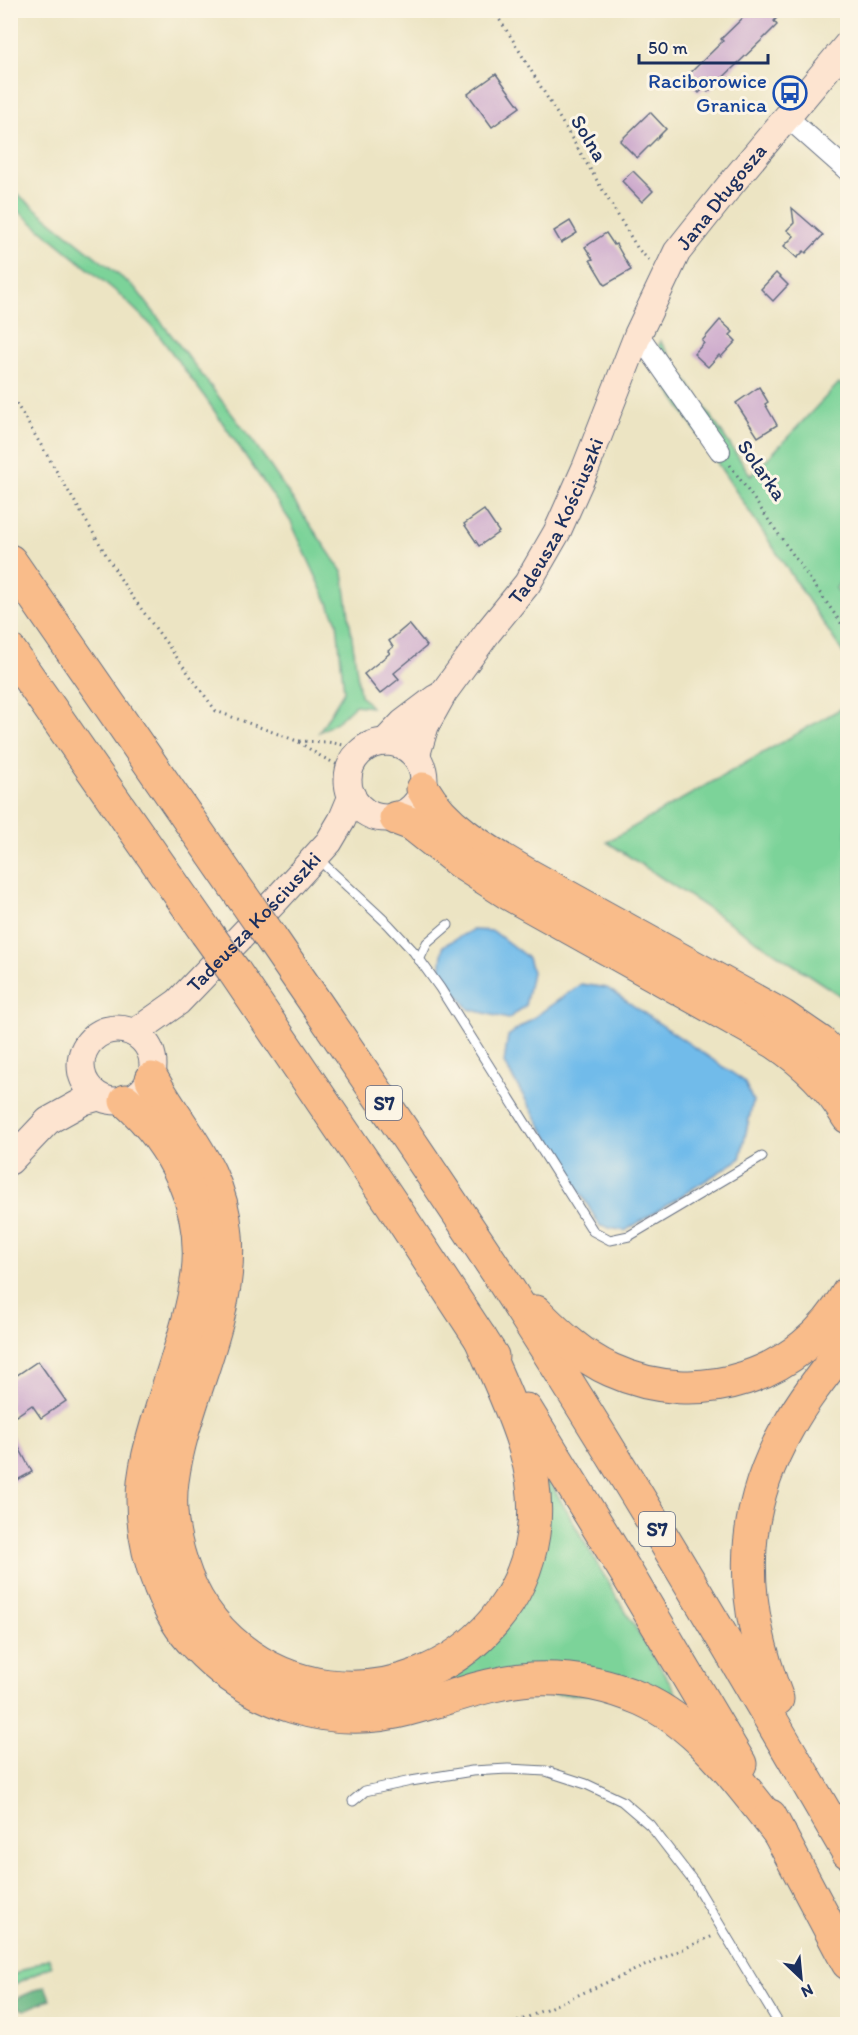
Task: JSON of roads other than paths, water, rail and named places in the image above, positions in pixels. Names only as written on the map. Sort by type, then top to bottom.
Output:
[{"type":"highway","name":"S7","points":[[10,561],[345,1045],[498,1274],[656,1526],[848,1852]]},
{"type":"highway","name":"S7","points":[[10,651],[234,971],[392,1203],[481,1339],[626,1572],[780,1834],[848,1963]]},
{"type":"highway","points":[[423,789],[447,819],[472,840],[499,858],[782,1016],[819,1042],[848,1069]]},
{"type":"highway","points":[[384,817],[412,824],[460,862],[510,894],[775,1042],[818,1077],[848,1116]]},
{"type":"highway","points":[[152,1079],[212,1175],[221,1202],[226,1232],[227,1257],[219,1309],[176,1459],[171,1502],[176,1548],[186,1579],[199,1605],[238,1648],[267,1667],[295,1679],[342,1688],[374,1687],[403,1681],[431,1671],[458,1655],[496,1621],[516,1590],[526,1565],[533,1534],[535,1498],[532,1471],[526,1449],[481,1339]]},
{"type":"highway","points":[[112,1099],[152,1130],[179,1168],[192,1200],[198,1226],[200,1247],[193,1300],[150,1450],[143,1498],[144,1527],[155,1574],[165,1600],[194,1643],[213,1662],[259,1694],[305,1711],[329,1715],[354,1716],[405,1710],[527,1679],[557,1678],[614,1689],[644,1701],[675,1720],[700,1741],[729,1771],[780,1834]]},
{"type":"highway","points":[[498,1274],[545,1321],[592,1360],[634,1380],[679,1388],[720,1385],[758,1373],[793,1355],[830,1321],[848,1293]]},
{"type":"highway","points":[[810,1788],[758,1643],[751,1602],[749,1558],[755,1511],[775,1452],[800,1407],[848,1343]]},
{"type":"street","name":"Jana Długosza","points":[[638,334],[677,252],[848,44]]},
{"type":"street","points":[[787,117],[848,171]]},
{"type":"street","name":"Solarka","points":[[638,334],[720,451]]},
{"type":"street","name":"Tadeusza Kościuszki","points":[[416,756],[425,726],[444,692],[527,584],[557,532],[586,468],[638,334]]},
{"type":"street","name":"Tadeusza Kościuszki","points":[[375,746],[444,692]]},
{"type":"street","points":[[375,746],[406,747],[416,756],[422,772],[423,789],[417,803],[408,812],[384,817],[360,808],[351,784],[357,757],[375,746]]},
{"type":"street","name":"Tadeusza Kościuszki","points":[[142,1039],[322,849],[342,820],[351,784]]},
{"type":"street","name":"Tadeusza Kościuszki","points":[[322,849],[364,819],[384,817]]},
{"type":"street","points":[[10,1161],[48,1121],[84,1101],[112,1099],[144,1090],[152,1079],[154,1062],[142,1039],[114,1029],[96,1035],[84,1051],[80,1070],[74,1083],[58,1100],[48,1121]]},
{"type":"street","points":[[80,1070],[89,1088],[112,1099]]},
{"type":"lane","points":[[322,849],[419,960],[440,988],[593,1231],[610,1240],[629,1236],[762,1157]]},
{"type":"lane","points":[[419,960],[427,943],[447,925]]},
{"type":"lane","points":[[353,1801],[365,1791],[411,1781],[472,1771],[508,1769],[546,1770],[586,1784],[622,1801],[650,1825],[694,1882],[779,2025]]},
{"type":"water","points":[[472,930],[493,931],[528,958],[532,972],[525,1006],[508,1019],[469,1009],[440,972],[443,946]]},
{"type":"water","points":[[581,984],[607,988],[744,1081],[753,1101],[740,1159],[625,1231],[600,1226],[504,1063],[508,1036]]},
{"type":"place","name":"Raciborowice Granica","points":[[790,93]]}]
